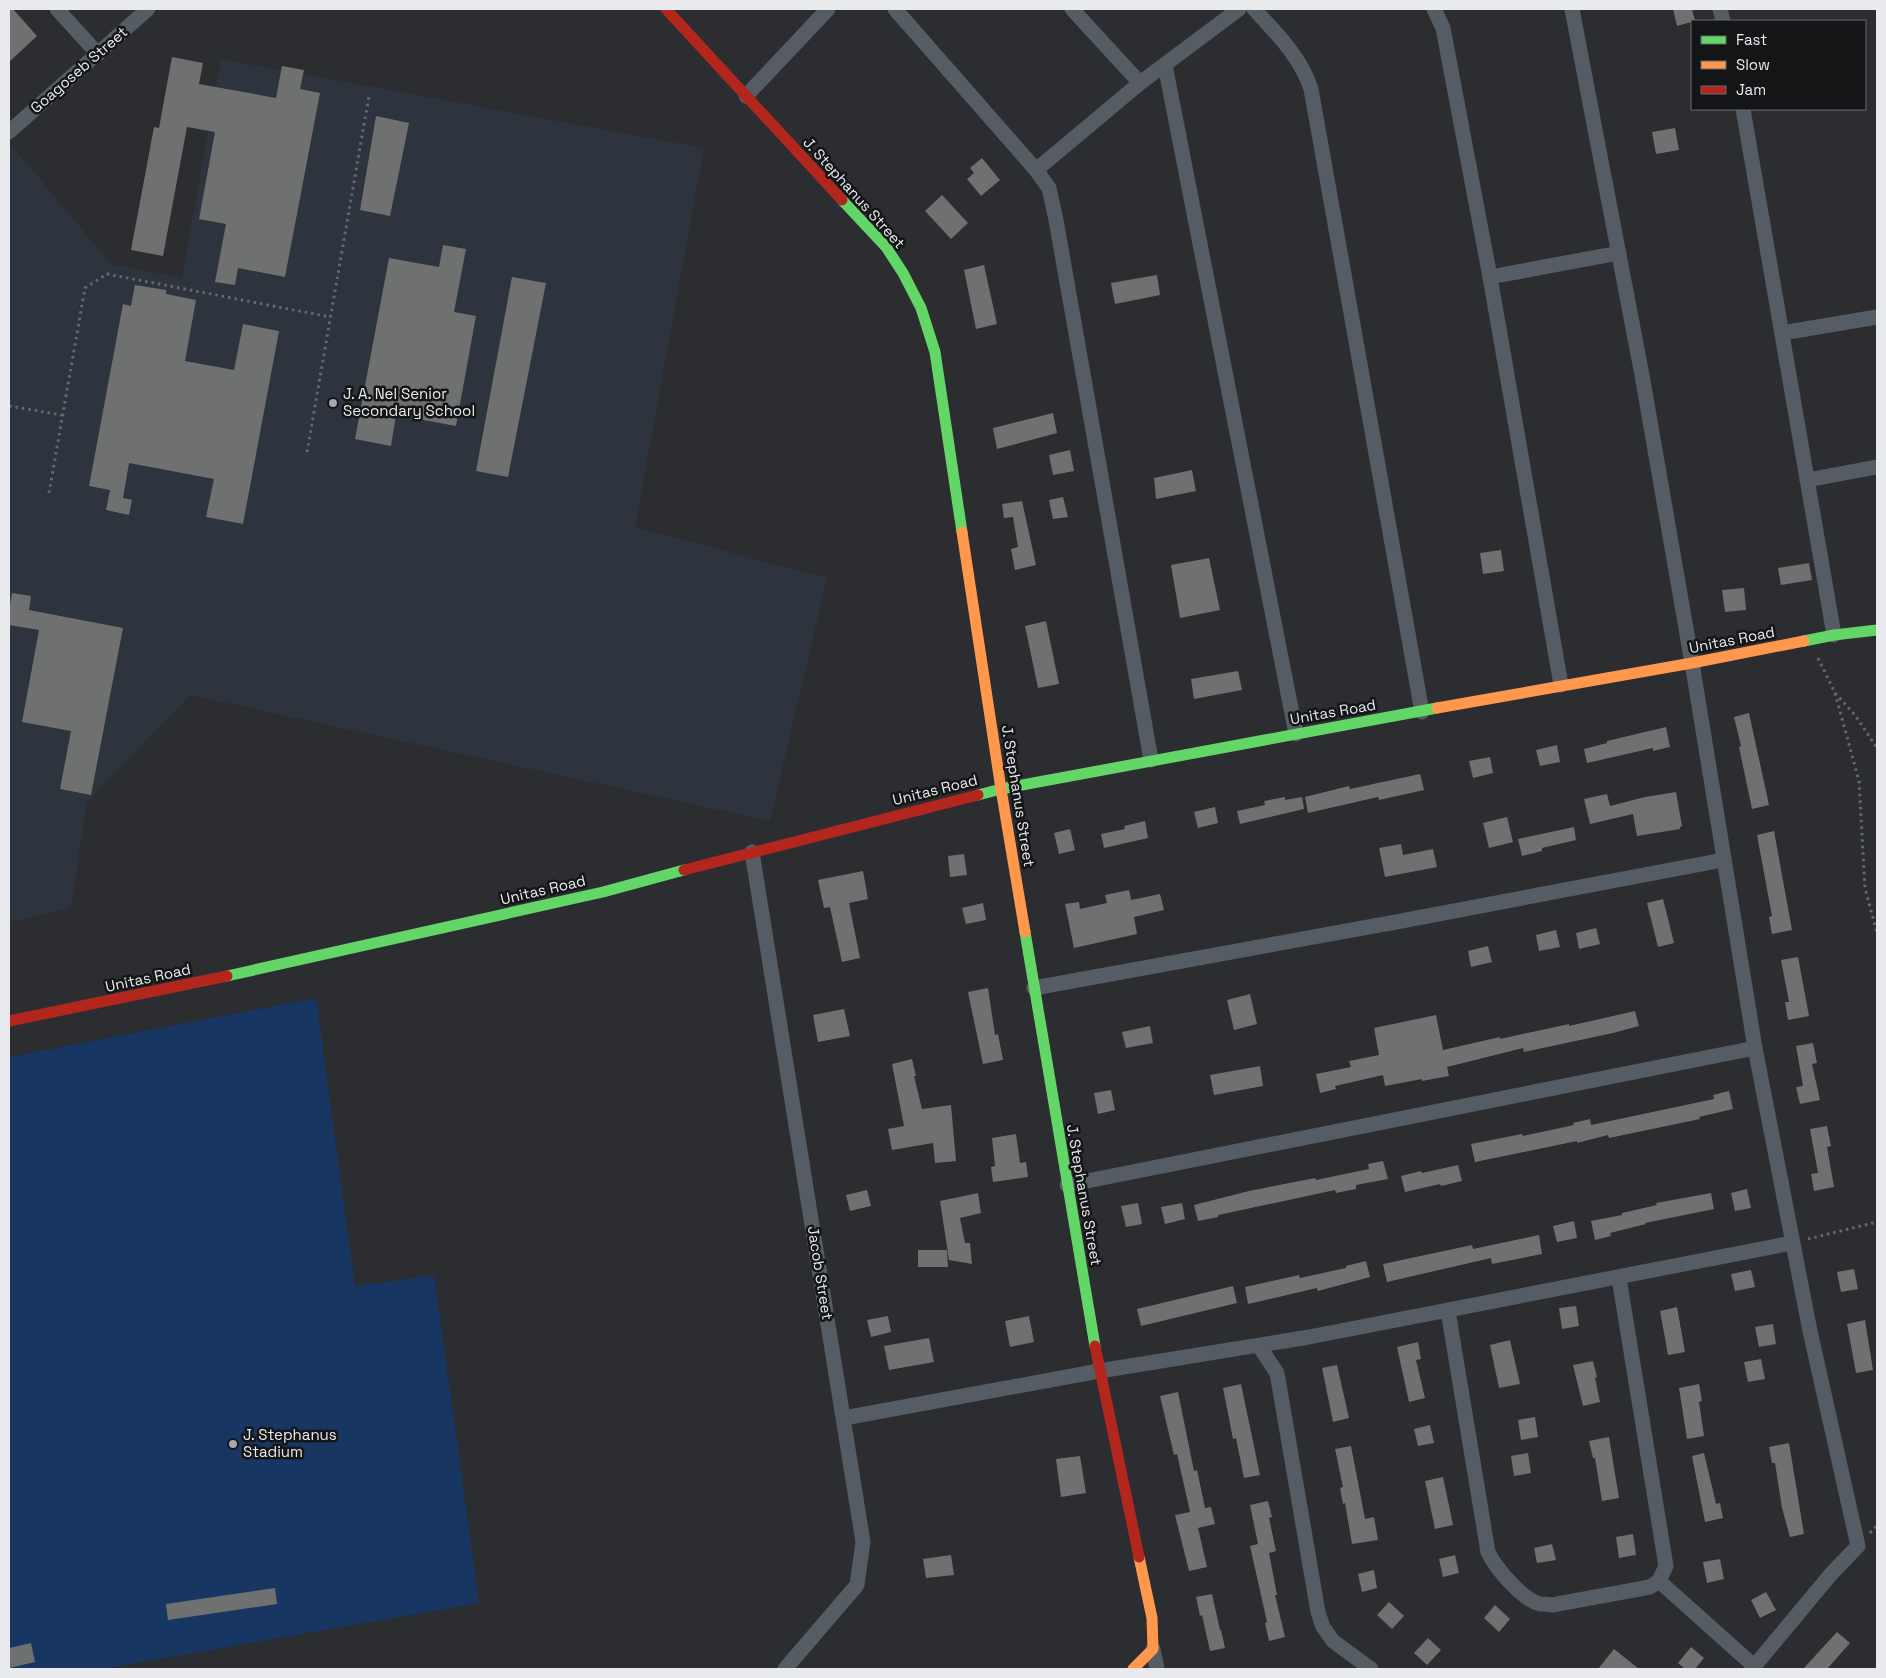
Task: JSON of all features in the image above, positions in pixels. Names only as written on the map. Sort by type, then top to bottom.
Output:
[{"type":"street","points":[[57,9],[98,54]]},
{"type":"street","name":"Goagoseb Street","points":[[9,132],[148,9]]},
{"type":"street","name":"J. Stephanus Street","points":[[666,9],[886,247],[904,273],[921,308],[934,352],[1034,988],[1099,1370],[1152,1618],[1153,1649]]},
{"type":"street","points":[[746,96],[828,9]]},
{"type":"street","points":[[895,9],[1036,170],[1049,188],[1151,760]]},
{"type":"street","points":[[1072,9],[1140,84]]},
{"type":"street","points":[[1036,170],[1140,84],[1239,9]]},
{"type":"street","points":[[1254,9],[1292,50],[1305,72],[1311,89],[1422,712]]},
{"type":"street","points":[[1434,9],[1443,28],[1490,277],[1561,685]]},
{"type":"street","points":[[1572,9],[1644,385],[1755,1048],[1812,1340],[1858,1546],[1831,1574],[1753,1668],[1659,1581]]},
{"type":"street","points":[[1165,65],[1296,734]]},
{"type":"street","points":[[1743,110],[1834,635]]},
{"type":"street","points":[[1490,277],[1618,254]]},
{"type":"street","points":[[1782,333],[1877,317]]},
{"type":"street","points":[[1807,480],[1877,467]]},
{"type":"street","name":"Unitas Road","points":[[9,1021],[275,966],[594,894],[1002,789],[1561,685],[1692,663],[1834,635],[1877,630]]},
{"type":"street","name":"Jacob Street","points":[[752,852],[863,1542],[857,1585],[786,1669]]},
{"type":"street","points":[[1034,988],[1723,860]]},
{"type":"street","points":[[1067,1185],[1755,1048]]},
{"type":"street","points":[[844,1418],[1099,1370],[1259,1346],[1619,1278],[1792,1243]]},
{"type":"street","points":[[1448,1311],[1488,1552],[1493,1563],[1528,1598],[1539,1604],[1552,1605],[1650,1587],[1659,1581],[1666,1566],[1619,1278]]},
{"type":"street","points":[[1259,1346],[1277,1373],[1318,1612],[1323,1627],[1333,1640],[1371,1669]]},
{"type":"street","points":[[1133,1669],[1153,1649]]},
{"type":"street","points":[[1153,1649],[1157,1669]]},
{"type":"path","points":[[307,452],[368,96]]},
{"type":"path","points":[[49,493],[85,288],[107,274],[330,317]]},
{"type":"path","points":[[9,406],[62,415]]},
{"type":"path","points":[[1810,640],[1835,693],[1858,781],[1865,888],[1877,933]]},
{"type":"path","points":[[1835,693],[1855,715],[1877,748]]},
{"type":"path","points":[[1792,1243],[1877,1222]]},
{"type":"shaded area","name":"J. A. Nel Senior Secondary School","points":[[221,59],[704,148],[635,527],[827,578],[770,821],[190,695],[87,802],[71,908],[9,922],[9,149],[12,146],[111,264],[182,278]]},
{"type":"shaded area","name":"J. Stephanus Stadium","points":[[316,998],[355,1286],[434,1275],[479,1603],[102,1669],[9,1669],[9,1057]]},
{"type":"building","points":[[9,9],[13,9],[37,36],[9,62]]},
{"type":"building","points":[[1673,9],[1692,9],[1695,20],[1677,26]]},
{"type":"building","points":[[172,57],[203,63],[199,84],[276,98],[282,66],[304,70],[300,89],[320,93],[285,277],[238,268],[235,285],[215,282],[226,224],[199,219],[215,132],[187,127],[163,256],[131,250],[154,127],[159,128]]},
{"type":"building","points":[[376,116],[409,123],[390,216],[360,210]]},
{"type":"building","points":[[1675,128],[1679,150],[1656,154],[1652,132]]},
{"type":"building","points":[[982,158],[1000,180],[981,196],[967,179],[974,173],[970,168]]},
{"type":"building","points":[[942,195],[968,223],[951,239],[925,211]]},
{"type":"building","points":[[443,245],[466,249],[454,312],[476,316],[456,426],[396,415],[391,446],[355,439],[389,258],[439,267]]},
{"type":"building","points":[[984,265],[997,324],[976,329],[964,270]]},
{"type":"building","points":[[1157,275],[1160,295],[1115,304],[1111,283]]},
{"type":"building","points":[[512,277],[546,283],[508,477],[476,471]]},
{"type":"building","points":[[135,285],[166,290],[166,294],[196,300],[185,361],[234,370],[243,324],[279,331],[243,524],[206,517],[214,479],[129,463],[123,498],[132,500],[129,515],[106,510],[110,490],[89,486],[123,304],[131,306]]},
{"type":"building","points":[[1053,413],[1057,433],[997,449],[993,428]]},
{"type":"building","points":[[1070,450],[1074,471],[1053,475],[1049,455]]},
{"type":"building","points":[[1192,470],[1196,491],[1156,499],[1154,478]]},
{"type":"building","points":[[1063,497],[1068,517],[1053,519],[1049,500]]},
{"type":"building","points":[[1022,501],[1036,565],[1015,570],[1011,549],[1018,547],[1013,517],[1004,518],[1002,504]]},
{"type":"building","points":[[1501,550],[1504,571],[1483,574],[1480,553]]},
{"type":"building","points":[[1209,558],[1220,610],[1180,618],[1171,565]]},
{"type":"building","points":[[1809,563],[1812,580],[1781,585],[1778,568]]},
{"type":"building","points":[[1744,588],[1746,610],[1725,612],[1722,590]]},
{"type":"building","points":[[12,593],[31,596],[29,610],[123,628],[91,795],[60,789],[71,731],[22,722],[39,630],[9,625]]},
{"type":"building","points":[[1046,621],[1059,684],[1038,688],[1025,626]]},
{"type":"building","points":[[1238,671],[1242,690],[1194,699],[1191,679]]},
{"type":"building","points":[[1749,713],[1769,805],[1752,809],[1734,717]]},
{"type":"building","points":[[1666,727],[1670,747],[1653,751],[1653,748],[1587,763],[1584,749],[1607,743],[1607,741]]},
{"type":"building","points":[[1557,745],[1560,762],[1540,766],[1536,750]]},
{"type":"building","points":[[1490,757],[1493,773],[1473,778],[1469,761]]},
{"type":"building","points":[[1420,774],[1424,790],[1379,800],[1378,797],[1308,813],[1305,797],[1349,786],[1350,789]]},
{"type":"building","points":[[1676,792],[1682,826],[1680,829],[1637,836],[1633,814],[1590,824],[1584,799],[1607,794],[1610,806],[1645,797]]},
{"type":"building","points":[[1285,797],[1285,800],[1302,797],[1304,809],[1240,824],[1237,811],[1265,805],[1264,801]]},
{"type":"building","points":[[1215,807],[1218,823],[1198,828],[1194,812]]},
{"type":"building","points":[[1507,817],[1513,842],[1489,848],[1483,823]]},
{"type":"building","points":[[1145,821],[1148,838],[1104,848],[1101,834],[1125,829],[1124,826]]},
{"type":"building","points":[[1574,827],[1576,840],[1542,848],[1542,851],[1522,856],[1518,839]]},
{"type":"building","points":[[1070,829],[1075,850],[1059,854],[1054,833]]},
{"type":"building","points":[[1774,831],[1792,930],[1772,934],[1769,917],[1772,916],[1757,835]]},
{"type":"building","points":[[1401,844],[1403,855],[1433,849],[1437,867],[1385,877],[1379,848]]},
{"type":"building","points":[[964,854],[967,875],[950,877],[948,856]]},
{"type":"building","points":[[863,871],[868,899],[849,903],[860,958],[842,962],[830,907],[824,908],[818,880]]},
{"type":"building","points":[[1129,890],[1131,900],[1160,894],[1164,910],[1134,917],[1137,934],[1074,948],[1065,904],[1079,902],[1080,909],[1107,903],[1105,895]]},
{"type":"building","points":[[1663,899],[1674,943],[1658,947],[1647,903]]},
{"type":"building","points":[[983,903],[986,920],[966,924],[962,908]]},
{"type":"building","points":[[1596,928],[1600,944],[1579,949],[1576,933]]},
{"type":"building","points":[[1556,930],[1560,947],[1539,951],[1536,935]]},
{"type":"building","points":[[1488,946],[1492,962],[1471,967],[1468,951]]},
{"type":"building","points":[[1798,957],[1809,1016],[1788,1020],[1785,1002],[1789,1002],[1781,960]]},
{"type":"building","points":[[988,988],[995,1035],[998,1034],[1003,1060],[983,1064],[968,992]]},
{"type":"building","points":[[1250,994],[1257,1024],[1234,1030],[1227,1000]]},
{"type":"building","points":[[844,1009],[850,1036],[818,1042],[813,1015]]},
{"type":"building","points":[[1635,1011],[1639,1026],[1524,1052],[1523,1048],[1447,1067],[1449,1076],[1385,1086],[1383,1075],[1335,1086],[1336,1089],[1320,1093],[1316,1074],[1351,1067],[1349,1061],[1379,1055],[1374,1028],[1436,1015],[1443,1050],[1500,1037],[1500,1039],[1569,1024],[1569,1026]]},
{"type":"building","points":[[1150,1026],[1153,1043],[1126,1048],[1122,1032]]},
{"type":"building","points":[[1813,1043],[1817,1063],[1812,1064],[1820,1100],[1800,1104],[1796,1087],[1803,1086],[1796,1046]]},
{"type":"building","points":[[912,1059],[922,1109],[951,1105],[956,1161],[935,1163],[933,1143],[892,1150],[888,1129],[904,1126],[892,1064]]},
{"type":"building","points":[[1260,1066],[1263,1086],[1214,1095],[1210,1075]]},
{"type":"building","points":[[1111,1090],[1115,1110],[1098,1114],[1094,1093]]},
{"type":"building","points":[[1729,1091],[1733,1109],[1699,1117],[1700,1119],[1609,1138],[1608,1135],[1577,1143],[1577,1141],[1475,1162],[1471,1144],[1522,1134],[1523,1136],[1574,1125],[1573,1123],[1590,1119],[1591,1125],[1714,1099],[1713,1095]]},
{"type":"building","points":[[1827,1126],[1831,1146],[1827,1147],[1834,1187],[1814,1191],[1811,1174],[1818,1173],[1810,1129]]},
{"type":"building","points":[[1016,1134],[1020,1163],[1026,1162],[1028,1177],[993,1182],[991,1167],[995,1166],[992,1138]]},
{"type":"building","points":[[1383,1161],[1388,1179],[1356,1185],[1356,1189],[1336,1193],[1335,1190],[1198,1221],[1194,1205],[1249,1191],[1369,1169],[1368,1164]]},
{"type":"building","points":[[1458,1165],[1462,1181],[1405,1192],[1401,1176]]},
{"type":"building","points":[[1747,1189],[1751,1208],[1735,1211],[1731,1193]]},
{"type":"building","points":[[867,1190],[871,1206],[850,1211],[846,1195]]},
{"type":"building","points":[[978,1193],[981,1213],[960,1218],[965,1243],[970,1243],[972,1264],[949,1260],[940,1201]]},
{"type":"building","points":[[1711,1193],[1714,1209],[1645,1223],[1610,1233],[1611,1236],[1595,1240],[1591,1221],[1622,1215],[1622,1213],[1657,1205],[1656,1203]]},
{"type":"building","points":[[1138,1203],[1142,1224],[1126,1227],[1121,1206]]},
{"type":"building","points":[[1182,1203],[1185,1219],[1165,1224],[1161,1207]]},
{"type":"building","points":[[1574,1221],[1577,1238],[1557,1242],[1553,1226]]},
{"type":"building","points":[[1539,1235],[1542,1254],[1492,1264],[1491,1258],[1387,1282],[1383,1264],[1472,1245],[1473,1249]]},
{"type":"building","points":[[918,1250],[947,1250],[948,1267],[918,1267]]},
{"type":"building","points":[[1366,1261],[1370,1277],[1318,1291],[1317,1288],[1248,1304],[1245,1287],[1299,1275],[1300,1278],[1346,1268],[1346,1266]]},
{"type":"building","points":[[1854,1269],[1858,1289],[1841,1292],[1837,1272]]},
{"type":"building","points":[[1751,1270],[1755,1287],[1735,1291],[1731,1274]]},
{"type":"building","points":[[1233,1286],[1237,1303],[1141,1326],[1137,1309]]},
{"type":"building","points":[[1576,1306],[1579,1326],[1562,1329],[1559,1308]]},
{"type":"building","points":[[1677,1307],[1685,1352],[1668,1355],[1660,1311]]},
{"type":"building","points":[[888,1316],[891,1332],[871,1337],[867,1320]]},
{"type":"building","points":[[1029,1316],[1034,1342],[1010,1347],[1005,1321]]},
{"type":"building","points":[[1865,1320],[1873,1370],[1856,1373],[1847,1324]]},
{"type":"building","points":[[1773,1324],[1776,1344],[1759,1347],[1755,1327]]},
{"type":"building","points":[[929,1338],[934,1362],[889,1370],[884,1346]]},
{"type":"building","points":[[1510,1340],[1520,1384],[1499,1388],[1490,1345]]},
{"type":"building","points":[[1418,1342],[1421,1359],[1416,1360],[1425,1398],[1409,1402],[1397,1347]]},
{"type":"building","points":[[1761,1359],[1765,1379],[1748,1382],[1744,1362]]},
{"type":"building","points":[[1593,1361],[1600,1402],[1583,1406],[1573,1365]]},
{"type":"building","points":[[1337,1365],[1349,1418],[1333,1422],[1322,1368]]},
{"type":"building","points":[[1241,1384],[1260,1475],[1244,1478],[1236,1438],[1233,1439],[1223,1388]]},
{"type":"building","points":[[1699,1384],[1702,1401],[1699,1402],[1704,1436],[1687,1439],[1679,1388]]},
{"type":"building","points":[[1178,1392],[1194,1471],[1197,1470],[1205,1508],[1211,1507],[1215,1524],[1198,1528],[1207,1567],[1189,1571],[1175,1515],[1190,1512],[1177,1454],[1174,1455],[1160,1396]]},
{"type":"building","points":[[1535,1417],[1538,1437],[1521,1440],[1518,1420]]},
{"type":"building","points":[[1430,1425],[1434,1443],[1418,1446],[1414,1429]]},
{"type":"building","points":[[1609,1437],[1619,1498],[1602,1501],[1595,1458],[1593,1458],[1589,1441]]},
{"type":"building","points":[[1789,1443],[1804,1534],[1790,1537],[1782,1508],[1775,1463],[1772,1463],[1769,1447]]},
{"type":"building","points":[[1351,1446],[1365,1519],[1374,1517],[1378,1540],[1352,1544],[1345,1503],[1343,1504],[1340,1488],[1343,1487],[1335,1449]]},
{"type":"building","points":[[1528,1453],[1531,1473],[1514,1476],[1511,1456]]},
{"type":"building","points":[[1704,1453],[1716,1504],[1720,1503],[1723,1518],[1705,1522],[1692,1456]]},
{"type":"building","points":[[1080,1456],[1086,1493],[1061,1497],[1056,1459]]},
{"type":"building","points":[[1443,1477],[1453,1525],[1435,1529],[1425,1481]]},
{"type":"building","points":[[1268,1501],[1272,1517],[1269,1518],[1276,1551],[1269,1553],[1277,1595],[1275,1595],[1285,1637],[1269,1641],[1265,1623],[1267,1622],[1250,1546],[1258,1544],[1250,1505]]},
{"type":"building","points":[[1633,1534],[1636,1555],[1619,1558],[1616,1537]]},
{"type":"building","points":[[1552,1544],[1556,1560],[1537,1563],[1534,1548]]},
{"type":"building","points":[[951,1555],[954,1575],[926,1578],[923,1559]]},
{"type":"building","points":[[1455,1555],[1459,1573],[1443,1577],[1439,1559]]},
{"type":"building","points":[[1720,1559],[1724,1579],[1707,1583],[1703,1562]]},
{"type":"building","points":[[1374,1570],[1377,1588],[1362,1592],[1358,1574]]},
{"type":"building","points":[[275,1588],[277,1604],[168,1620],[166,1604]]},
{"type":"building","points":[[1766,1592],[1776,1610],[1760,1618],[1751,1600]]},
{"type":"building","points":[[1212,1594],[1225,1648],[1210,1651],[1196,1597]]},
{"type":"building","points":[[1389,1602],[1404,1616],[1392,1629],[1377,1615]]},
{"type":"building","points":[[1495,1605],[1510,1619],[1499,1632],[1484,1618]]},
{"type":"building","points":[[1837,1632],[1850,1643],[1827,1669],[1803,1669]]},
{"type":"building","points":[[1428,1638],[1441,1650],[1427,1665],[1414,1653]]},
{"type":"building","points":[[31,1643],[35,1662],[9,1668],[9,1648]]},
{"type":"building","points":[[1691,1647],[1704,1658],[1695,1669],[1685,1669],[1678,1663]]},
{"type":"building","points":[[1614,1649],[1639,1669],[1598,1669]]},
{"type":"traffic: fast","points":[[842,200],[886,247],[903,273],[921,308],[935,352],[962,532]]},
{"type":"traffic: fast","points":[[1804,641],[1877,630]]},
{"type":"traffic: fast","points":[[978,795],[1001,789],[1437,708]]},
{"type":"traffic: fast","points":[[227,976],[603,892],[684,870]]},
{"type":"traffic: fast","points":[[1025,932],[1095,1346]]},
{"type":"traffic: slow","points":[[962,532],[1025,932]]},
{"type":"traffic: slow","points":[[1437,708],[1692,663],[1804,641]]},
{"type":"traffic: slow","points":[[1133,1669],[1153,1649],[1152,1618],[1139,1557]]},
{"type":"traffic: jam","points":[[666,9],[842,200]]},
{"type":"traffic: jam","points":[[684,870],[978,795]]},
{"type":"traffic: jam","points":[[9,1021],[227,976]]},
{"type":"traffic: jam","points":[[1095,1346],[1139,1557]]},
{"type":"place","name":"J. A. Nel Senior Secondary School","points":[[333,403]]},
{"type":"place","name":"J. Stephanus Stadium","points":[[233,1444]]}]
